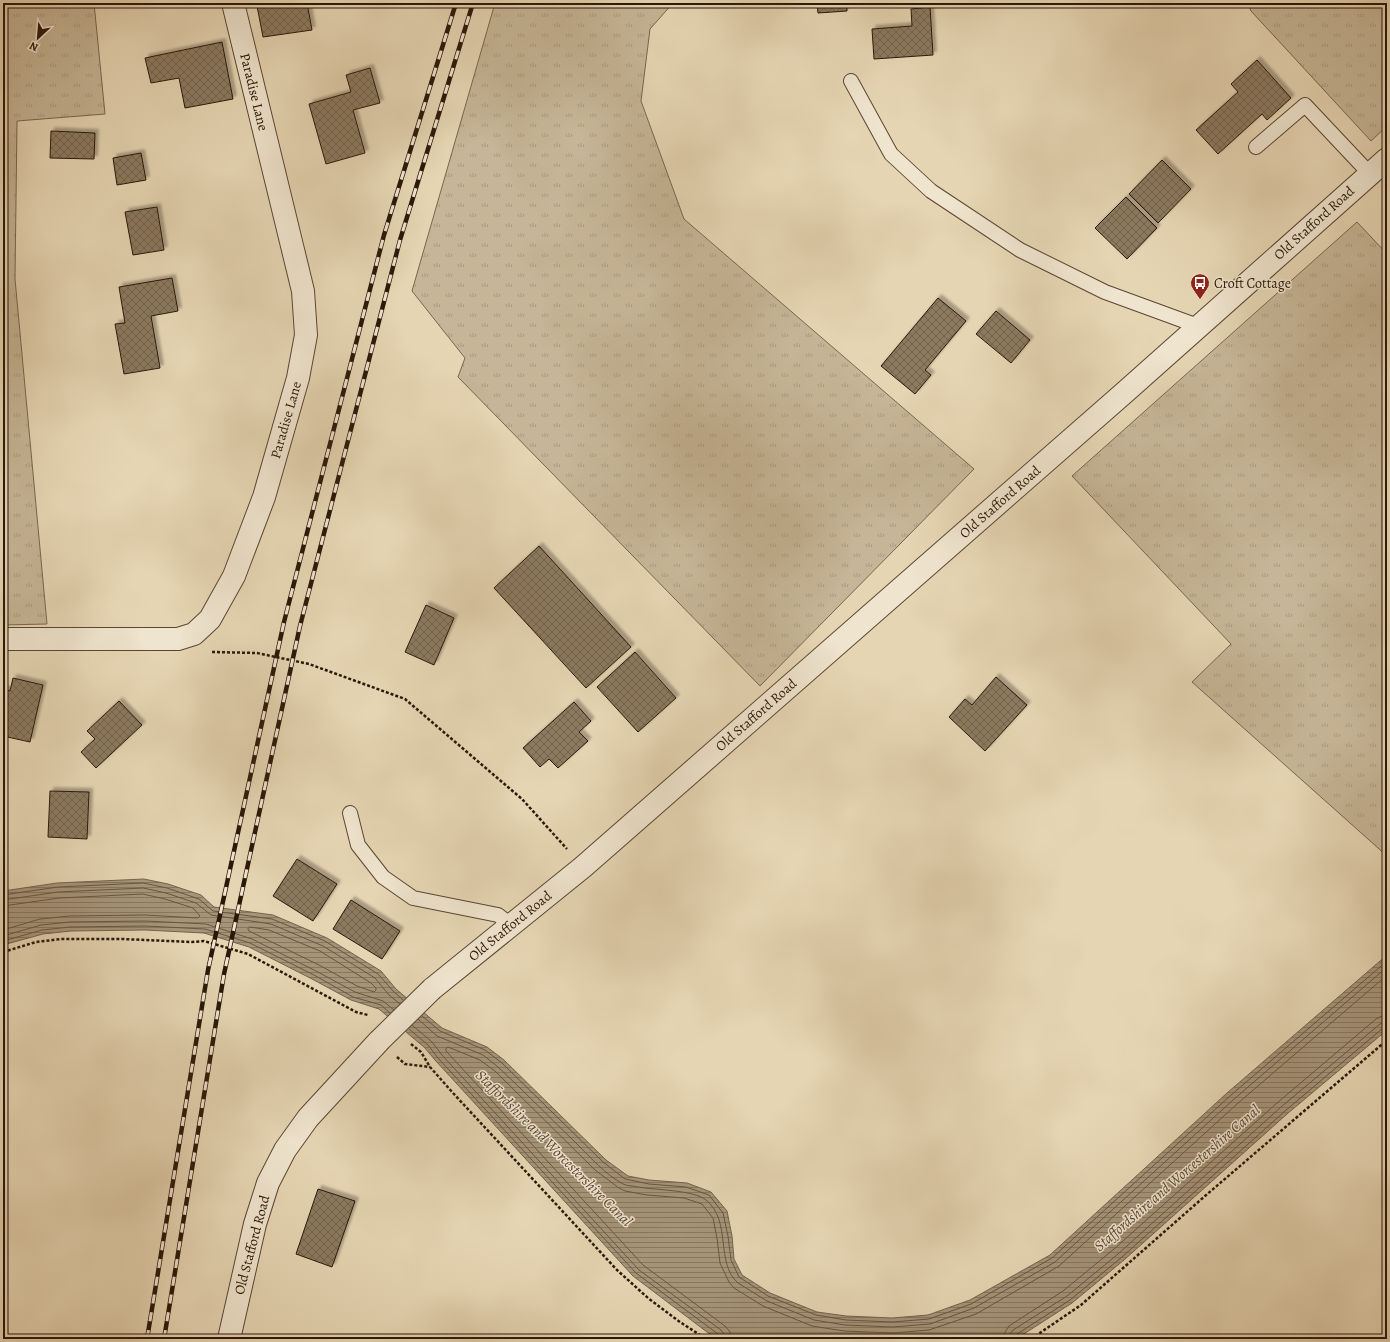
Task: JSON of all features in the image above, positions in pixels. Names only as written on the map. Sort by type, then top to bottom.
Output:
[{"type":"street","name":"Paradise Lane","points":[[3,639],[178,639],[194,634],[210,619],[234,576],[264,497],[298,378],[306,335],[303,291],[233,3]]},
{"type":"street","name":"Old Stafford Road","points":[[229,1339],[255,1224],[268,1183],[285,1150],[308,1118],[378,1041],[432,989],[583,867],[1387,159]]},
{"type":"lane","points":[[851,81],[891,154],[931,191],[1020,250],[1105,292],[1198,326]]},
{"type":"lane","points":[[1256,147],[1305,105],[1370,174]]},
{"type":"lane","points":[[350,813],[358,845],[383,877],[413,898],[498,915],[511,925]]},
{"type":"path","points":[[205,652],[257,654],[309,664],[405,698],[522,799],[583,867]]},
{"type":"path","points":[[3,952],[36,942],[60,939],[122,938],[192,942],[204,941],[248,954],[356,1012],[370,1015]]},
{"type":"path","points":[[1031,1339],[1081,1305],[1387,1040]]},
{"type":"path","points":[[378,1041],[405,1064],[430,1067]]},
{"type":"path","points":[[410,1043],[421,1052],[430,1067],[453,1093],[617,1270],[648,1298],[706,1339]]},
{"type":"green space","points":[[3,3],[94,3],[105,114],[17,121],[15,279],[47,624],[3,625]]},
{"type":"green space","points":[[495,3],[673,3],[650,29],[641,101],[684,219],[974,469],[760,686],[458,377],[465,358],[412,291]]},
{"type":"green space","points":[[1248,3],[1387,3],[1387,126],[1371,141],[1251,11]]},
{"type":"green space","points":[[1357,222],[1387,254],[1387,856],[1192,682],[1231,644],[1072,476]]},
{"type":"water","name":"Staffordshire and Worcestershire Canal","points":[[144,879],[168,884],[201,895],[214,907],[273,915],[327,938],[381,971],[396,989],[442,1028],[487,1047],[504,1060],[606,1160],[628,1176],[649,1180],[687,1183],[711,1192],[727,1211],[732,1236],[734,1259],[742,1275],[770,1293],[817,1312],[846,1316],[892,1318],[928,1315],[970,1300],[1050,1255],[1227,1093],[1387,955],[1387,1030],[1287,1114],[1124,1260],[1072,1303],[1016,1339],[718,1339],[633,1276],[425,1048],[379,1009],[351,1000],[249,947],[204,933],[145,930],[71,931],[43,934],[3,945],[3,891],[57,883]]},
{"type":"building","points":[[279,3],[307,3],[312,30],[263,37],[257,6]]},
{"type":"building","points":[[817,3],[847,3],[847,11],[818,13]]},
{"type":"building","points":[[930,7],[933,55],[874,59],[872,29],[912,26],[911,9]]},
{"type":"building","points":[[222,42],[233,99],[185,108],[179,78],[151,83],[145,58]]},
{"type":"building","points":[[1257,60],[1291,98],[1267,120],[1262,114],[1218,154],[1196,130],[1238,92],[1231,84]]},
{"type":"building","points":[[370,68],[380,103],[353,110],[365,153],[326,164],[309,104],[351,92],[346,75]]},
{"type":"building","points":[[51,131],[95,133],[94,159],[50,158]]},
{"type":"building","points":[[141,153],[146,180],[117,185],[113,158]]},
{"type":"building","points":[[1162,160],[1191,189],[1158,223],[1129,194]]},
{"type":"building","points":[[1126,197],[1157,228],[1127,259],[1095,228]]},
{"type":"building","points":[[157,207],[164,250],[133,255],[125,212]]},
{"type":"building","points":[[172,278],[178,311],[151,316],[160,368],[124,374],[115,324],[125,323],[119,287]]},
{"type":"building","points":[[938,298],[966,321],[925,370],[931,375],[915,394],[881,366]]},
{"type":"building","points":[[996,311],[1030,340],[1011,363],[976,334]]},
{"type":"building","points":[[539,546],[631,647],[586,688],[494,588]]},
{"type":"building","points":[[426,605],[454,618],[434,665],[405,652]]},
{"type":"building","points":[[635,652],[676,698],[638,732],[597,687]]},
{"type":"building","points":[[996,677],[1027,705],[985,751],[949,717],[965,699],[972,705]]},
{"type":"building","points":[[13,678],[43,685],[30,742],[3,736],[3,689],[10,691]]},
{"type":"building","points":[[119,701],[142,725],[96,768],[81,752],[95,739],[87,731]]},
{"type":"building","points":[[574,702],[591,721],[579,732],[588,741],[558,768],[549,759],[540,767],[523,748]]},
{"type":"building","points":[[50,791],[89,792],[87,839],[48,837]]},
{"type":"building","points":[[297,859],[337,884],[313,921],[273,896]]},
{"type":"building","points":[[351,900],[400,931],[382,959],[333,929]]},
{"type":"building","points":[[318,1189],[355,1201],[332,1267],[296,1254]]},
{"type":"railway","points":[[147,1339],[208,970],[284,622],[384,235],[456,3]]},
{"type":"railway","points":[[164,1339],[224,974],[300,626],[400,240],[473,3]]},
{"type":"place","name":"Croft Cottage","points":[[1200,300]]}]
